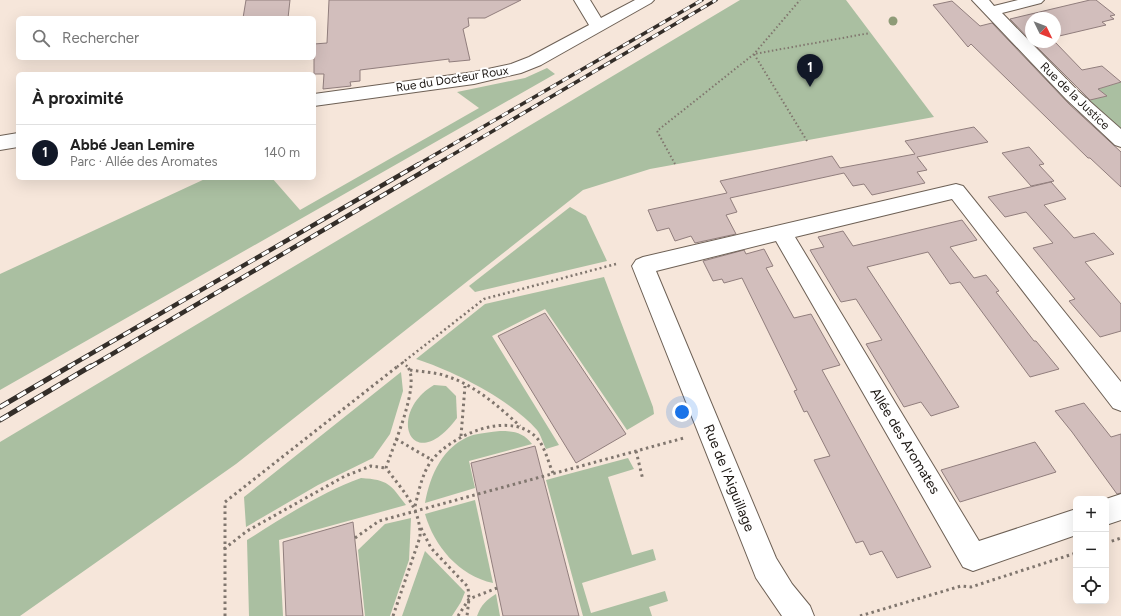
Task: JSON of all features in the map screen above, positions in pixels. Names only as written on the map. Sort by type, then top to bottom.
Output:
[{"type":"street","points":[[582,0],[598,26]]},
{"type":"street","name":"Rue du Docteur Roux","points":[[316,100],[474,78],[515,69],[535,61],[646,0]]},
{"type":"street","name":"Rue de la Justice","points":[[980,0],[1052,75],[1121,140]]},
{"type":"street","points":[[993,12],[1036,0]]},
{"type":"street","points":[[0,143],[16,140]]},
{"type":"street","points":[[781,232],[956,191],[1121,400]]},
{"type":"street","name":"Rue de l'Aiguillage","points":[[781,232],[643,266],[766,568],[779,589],[800,616]]},
{"type":"street","name":"Allée des Aromates","points":[[781,232],[973,557],[1073,523]]},
{"type":"street","points":[[1109,511],[1121,507]]},
{"type":"path","points":[[675,164],[657,131],[754,54],[800,0]]},
{"type":"path","points":[[754,54],[870,33]]},
{"type":"path","points":[[754,54],[807,140]]},
{"type":"path","points":[[225,616],[225,502],[484,299],[616,264]]},
{"type":"path","points":[[402,362],[410,370],[447,376],[480,394],[536,437],[553,473]]},
{"type":"path","points":[[386,468],[407,405],[411,384],[410,370]]},
{"type":"path","points":[[461,436],[465,386]]},
{"type":"path","points":[[415,507],[424,475],[432,460],[455,439],[471,432],[498,426],[521,426]]},
{"type":"path","points":[[355,538],[379,521],[684,438]]},
{"type":"path","points":[[395,439],[432,460]]},
{"type":"path","points":[[636,451],[643,480]]},
{"type":"path","points":[[224,549],[247,531],[324,486],[371,466],[386,468],[418,511],[421,527],[431,548],[468,587],[470,599],[467,616]]},
{"type":"path","points":[[393,616],[420,537],[421,527]]},
{"type":"path","points":[[1109,542],[1121,538]]},
{"type":"path","points":[[860,616],[961,586],[972,587],[1073,554]]},
{"type":"path","points":[[458,616],[470,599],[497,588]]},
{"type":"green space","points":[[740,0],[846,0],[934,117],[650,169],[583,190],[236,464],[20,616],[0,616],[0,442]]},
{"type":"green space","points":[[547,68],[555,74],[0,390],[0,274],[203,180],[274,180],[300,210],[479,108],[457,92],[525,78]]},
{"type":"green space","points":[[1121,82],[1121,131],[1087,100],[1106,96],[1098,89]]},
{"type":"green space","points":[[570,207],[586,216],[607,261],[475,292],[469,286]]},
{"type":"green space","points":[[604,277],[653,407],[654,414],[627,430],[545,309],[492,336],[559,445],[546,449],[537,430],[512,408],[464,379],[416,359],[485,304]]},
{"type":"green space","points":[[401,372],[403,391],[390,434],[373,458],[318,485],[246,527],[244,497]]},
{"type":"green space","points":[[434,385],[446,386],[456,396],[457,418],[441,435],[428,442],[417,442],[410,435],[408,424],[411,411],[419,397]]},
{"type":"green space","points":[[500,431],[518,433],[526,437],[532,444],[469,461],[475,488],[425,503],[434,472],[446,454],[454,446],[473,435]]},
{"type":"green space","points":[[628,458],[634,469],[608,477],[632,555],[653,549],[656,560],[582,583],[591,613],[665,591],[668,601],[649,607],[652,616],[583,616],[546,480]]},
{"type":"green space","points":[[361,478],[378,480],[388,484],[406,505],[279,540],[283,616],[249,616],[247,540],[317,498]]},
{"type":"green space","points":[[475,500],[493,583],[469,574],[450,558],[435,537],[425,514]]},
{"type":"green space","points":[[411,518],[409,560],[390,616],[365,616],[358,550],[385,524]]},
{"type":"green space","points":[[425,551],[465,592],[461,602],[452,616],[402,616]]},
{"type":"green space","points":[[496,594],[500,616],[477,616],[484,603]]},
{"type":"building","points":[[246,0],[290,0],[288,16],[243,16]]},
{"type":"building","points":[[329,0],[521,0],[485,18],[468,18],[469,26],[463,29],[470,60],[449,62],[449,59],[360,70],[360,81],[350,82],[351,86],[323,89],[324,74],[316,74],[316,72],[314,72],[314,60],[316,60],[316,44],[327,43]]},
{"type":"building","points":[[1090,0],[1096,0],[1115,15],[1110,16],[1114,19],[1102,22],[1106,25],[1061,36],[1061,12],[1039,12]]},
{"type":"building","points":[[952,1],[980,26],[992,23],[1069,104],[1121,152],[1121,187],[1090,158],[1088,158],[971,44],[968,47],[933,5]]},
{"type":"building","points":[[1025,15],[1025,35],[1010,19]]},
{"type":"building","points":[[1038,48],[1061,48],[1082,70],[1102,66],[1121,82],[1098,89],[1107,96],[1090,100]]},
{"type":"building","points":[[974,127],[988,142],[917,157],[927,170],[917,172],[925,183],[872,195],[864,184],[853,186],[844,173],[730,198],[737,212],[726,215],[736,234],[695,243],[691,236],[675,241],[669,228],[657,231],[648,210],[727,193],[720,181],[832,156],[840,168],[915,154],[905,141]]},
{"type":"building","points":[[1029,147],[1044,164],[1039,165],[1054,181],[1031,186],[1002,153]]},
{"type":"building","points":[[1051,182],[1066,199],[1044,205],[1074,238],[1094,233],[1114,254],[1085,262],[1121,304],[1121,331],[1100,337],[1069,301],[1075,299],[1033,248],[1053,243],[1026,212],[1005,217],[988,197]]},
{"type":"building","points":[[962,220],[977,240],[950,247],[974,278],[986,275],[999,291],[996,292],[1034,341],[1036,341],[1059,369],[1030,377],[960,282],[950,284],[928,252],[867,267],[959,407],[931,416],[921,402],[904,407],[866,344],[882,340],[856,299],[841,302],[810,250],[824,247],[818,237],[843,231],[853,246]]},
{"type":"building","points":[[764,249],[773,266],[766,268],[794,318],[811,314],[840,365],[822,370],[931,567],[897,578],[882,551],[870,555],[863,541],[856,543],[814,460],[830,456],[807,411],[804,412],[794,391],[797,390],[742,278],[724,283],[722,279],[713,281],[703,261],[744,250],[746,254]]},
{"type":"building","points":[[545,313],[626,434],[576,463],[498,336]]},
{"type":"building","points":[[1084,403],[1111,437],[1121,434],[1121,493],[1117,494],[1055,411]]},
{"type":"building","points":[[1035,442],[1056,472],[960,502],[941,470]]},
{"type":"building","points":[[535,446],[579,616],[503,616],[471,463]]},
{"type":"building","points":[[353,522],[363,616],[286,616],[283,542]]},
{"type":"railway","points":[[417,165],[702,0]]},
{"type":"railway","points":[[435,165],[716,0]]},
{"type":"railway","points":[[68,367],[419,164]]},
{"type":"railway","points":[[90,367],[436,164]]},
{"type":"railway","points":[[0,407],[70,366]]},
{"type":"railway","points":[[0,420],[91,366]]},
{"type":"place","name":"Abbé Jean Lemire","points":[[810,87]]}]
